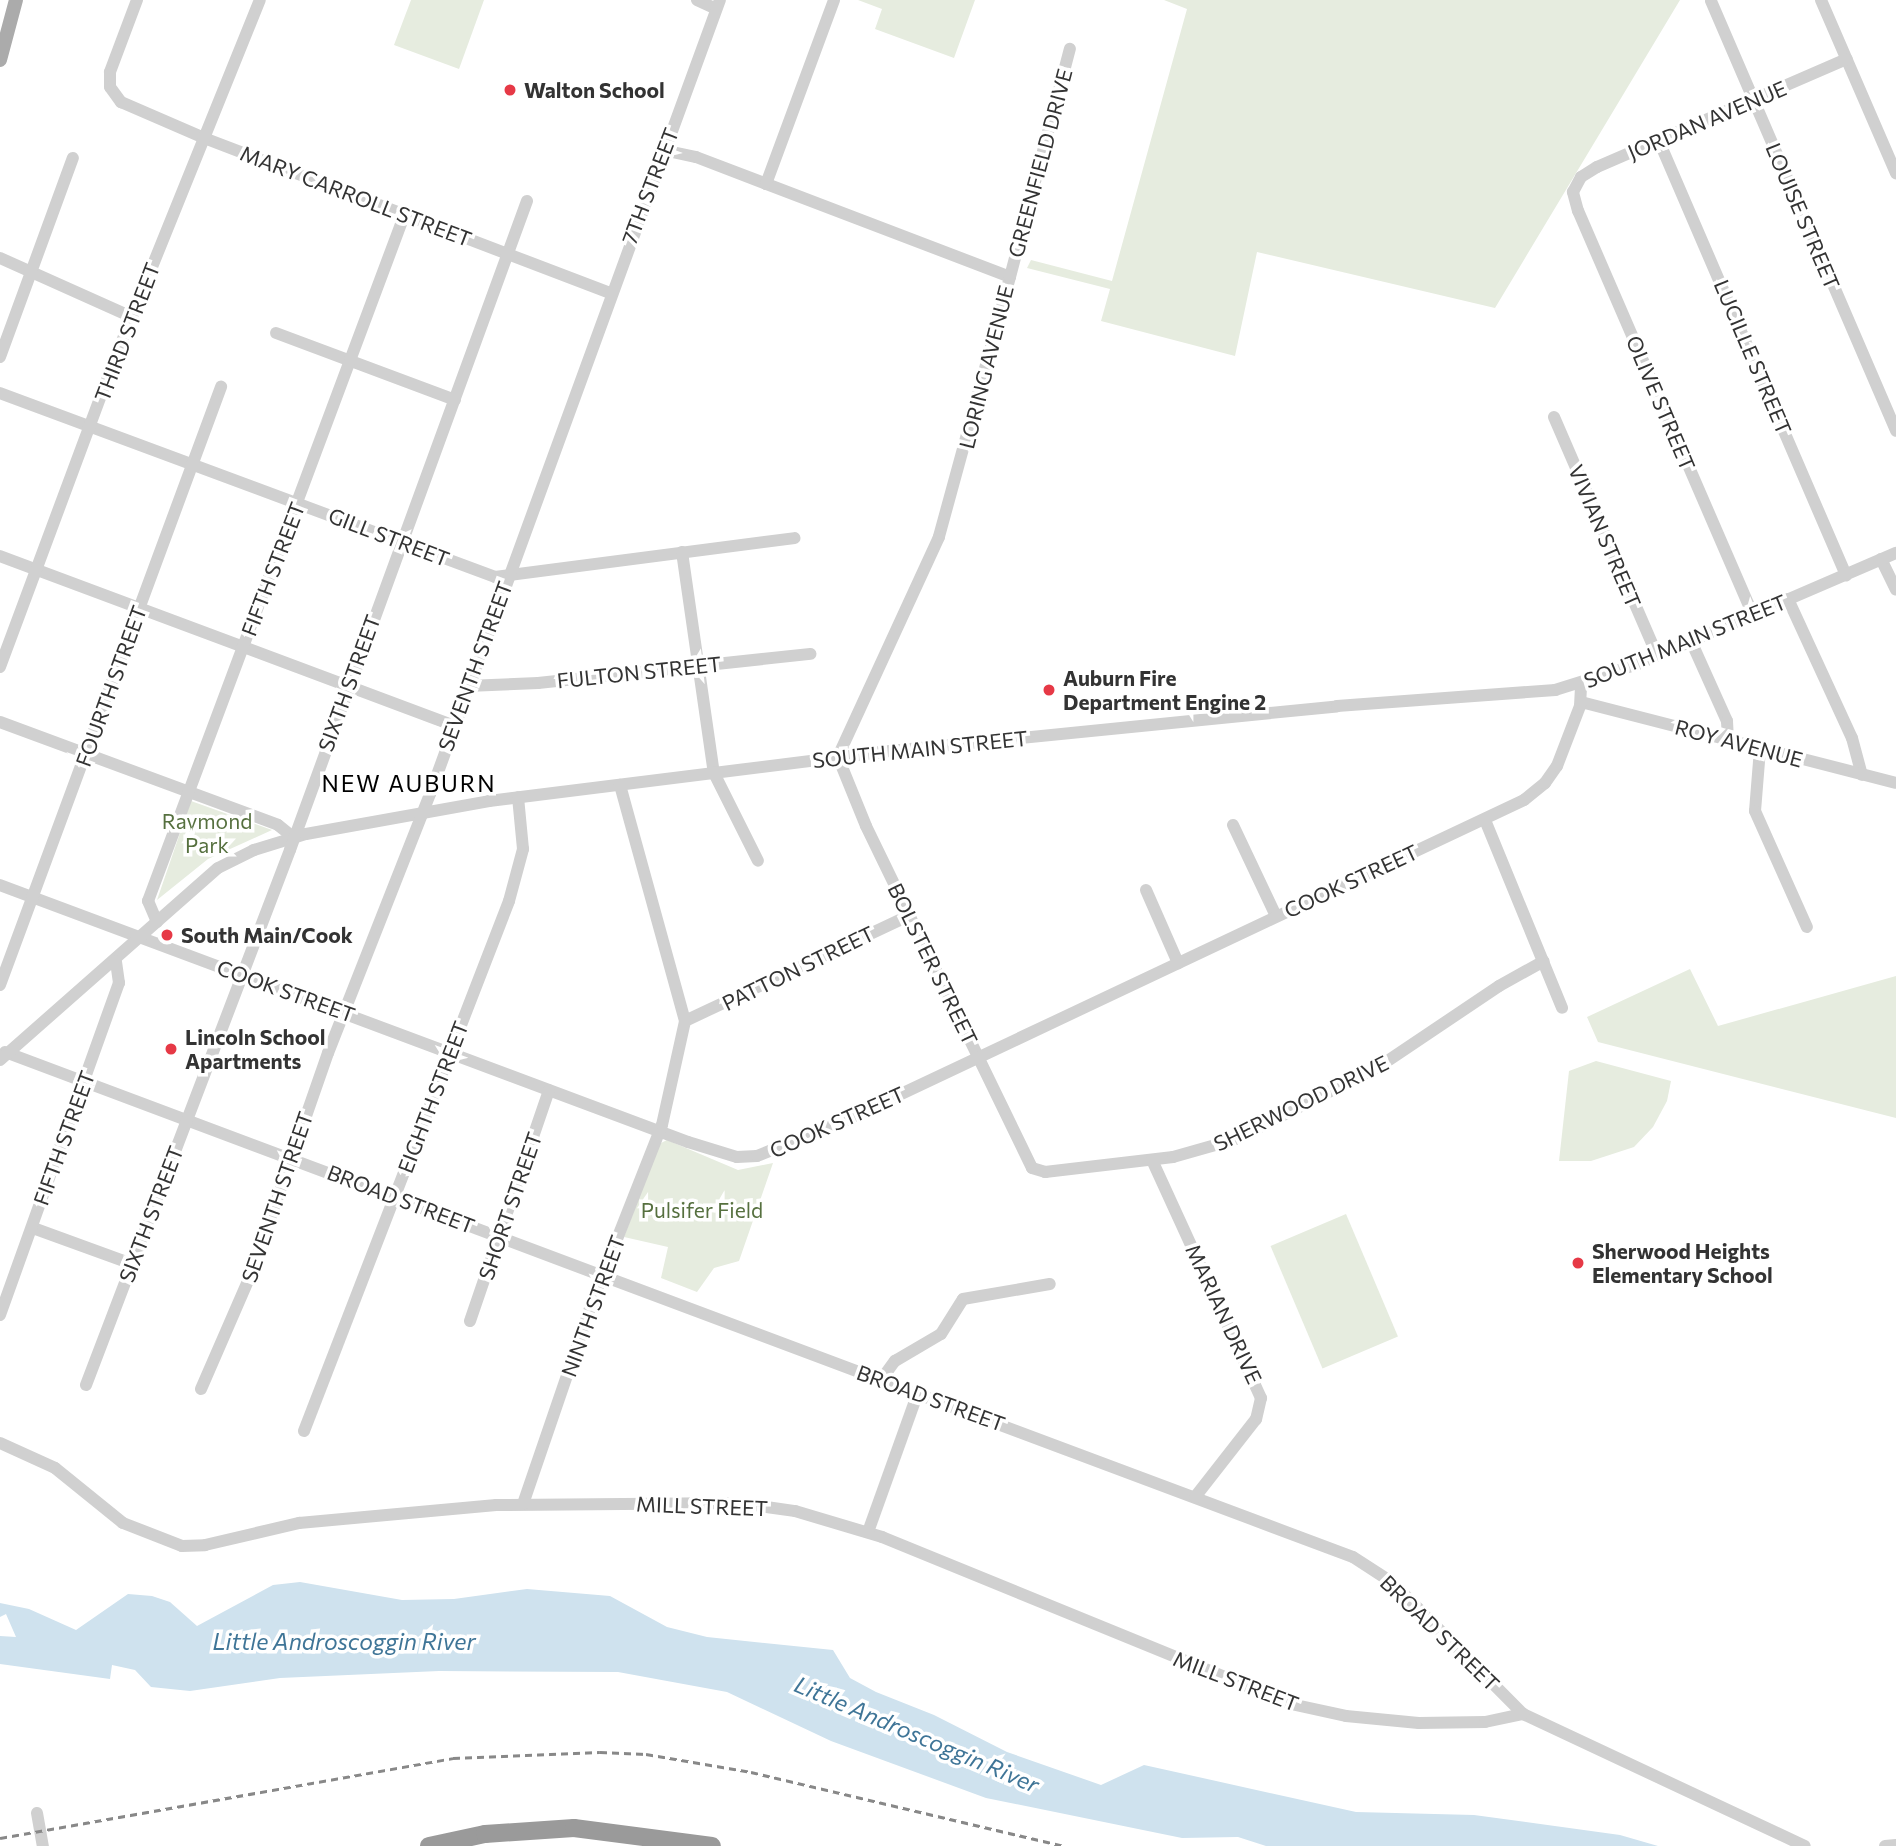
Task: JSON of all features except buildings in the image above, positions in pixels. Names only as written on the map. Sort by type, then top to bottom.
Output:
[{"type":"highway","points":[[429,1846],[485,1834],[574,1828],[712,1846]]},
{"type":"main road","points":[[0,60],[16,0]]},
{"type":"street","name":"MARY CARROLL STREET","points":[[137,0],[110,72],[110,87],[116,98],[131,108],[404,216],[610,293]]},
{"type":"street","name":"THIRD STREET","points":[[0,667],[132,317],[260,0]]},
{"type":"street","points":[[697,0],[718,4]]},
{"type":"street","points":[[765,184],[834,0]]},
{"type":"street","points":[[1821,0],[1896,173]]},
{"type":"street","name":"LOUISE STREET","points":[[1711,2],[1896,431]]},
{"type":"street","name":"7TH STREET","points":[[610,293],[718,4]]},
{"type":"street","name":"GREENFIELD DRIVE","points":[[1010,277],[1070,49]]},
{"type":"street","name":"JORDAN AVENUE","points":[[1574,189],[1588,172],[1847,59]]},
{"type":"street","name":"LUCILLE STREET","points":[[1659,141],[1846,575]]},
{"type":"street","name":"LORING AVENUE","points":[[663,150],[696,157],[1010,277],[939,537],[838,757]]},
{"type":"street","points":[[0,357],[74,158]]},
{"type":"street","name":"OLIVE STREET","points":[[1574,189],[1578,211],[1753,615]]},
{"type":"street","name":"SIXTH STREET","points":[[86,1385],[293,838],[527,201]]},
{"type":"street","name":"FIFTH STREET","points":[[156,922],[148,901],[404,216]]},
{"type":"street","points":[[0,258],[132,317]]},
{"type":"street","name":"SEVENTH STREET","points":[[201,1389],[243,1296],[290,1157],[422,811],[610,293]]},
{"type":"street","points":[[276,332],[455,400]]},
{"type":"street","name":"FOURTH STREET","points":[[0,985],[221,387]]},
{"type":"street","name":"GILL STREET","points":[[0,393],[489,575],[794,538]]},
{"type":"street","name":"VIVIAN STREET","points":[[1554,417],[1657,655]]},
{"type":"street","points":[[682,552],[714,773],[758,861]]},
{"type":"street","name":"SOUTH MAIN STREET","points":[[3,1054],[116,961],[218,868],[293,838],[422,811],[838,757],[1337,706],[1511,695],[1581,684],[1691,641],[1896,553]]},
{"type":"street","points":[[0,556],[453,725]]},
{"type":"street","points":[[1881,559],[1896,590]]},
{"type":"street","points":[[1788,599],[1852,738],[1861,775]]},
{"type":"street","points":[[1691,641],[1727,721],[1728,739]]},
{"type":"street","name":"FULTON STREET","points":[[467,686],[810,654]]},
{"type":"street","name":"COOK STREET","points":[[0,885],[660,1132],[737,1157],[769,1153],[1485,820],[1545,783],[1562,756],[1581,702],[1581,684]]},
{"type":"street","name":"ROY AVENUE","points":[[1581,702],[1896,783]]},
{"type":"street","points":[[0,722],[278,825],[293,838]]},
{"type":"street","points":[[1760,749],[1755,811],[1807,927]]},
{"type":"street","name":"BOLSTER STREET","points":[[838,757],[910,915],[1032,1168]]},
{"type":"street","name":"NINTH STREET","points":[[523,1504],[603,1273],[660,1132],[685,1021],[620,785]]},
{"type":"street","name":"EIGHTH STREET","points":[[303,1431],[521,864],[519,797]]},
{"type":"street","points":[[1485,820],[1562,1008]]},
{"type":"street","points":[[1233,825],[1276,916]]},
{"type":"street","points":[[1146,890],[1178,963]]},
{"type":"street","name":"PATTON STREET","points":[[685,1021],[910,915]]},
{"type":"street","name":"FIFTH STREET","points":[[0,1315],[119,983],[116,961]]},
{"type":"street","name":"SHERWOOD DRIVE","points":[[1032,1168],[1045,1172],[1152,1160],[1217,1146],[1269,1123],[1380,1066],[1499,986],[1544,961]]},
{"type":"street","name":"BROAD STREET","points":[[3,1054],[290,1157],[881,1380],[1296,1532],[1366,1564],[1393,1583],[1523,1714],[1805,1846]]},
{"type":"street","name":"SHORT STREET","points":[[470,1321],[549,1090]]},
{"type":"street","name":"MARIAN DRIVE","points":[[1152,1160],[1261,1398],[1256,1419],[1195,1497]]},
{"type":"street","points":[[33,1228],[132,1264]]},
{"type":"street","points":[[881,1380],[895,1361],[940,1334],[962,1299],[1050,1284]]},
{"type":"street","points":[[868,1532],[918,1392]]},
{"type":"street","name":"MILL STREET","points":[[0,1443],[55,1468],[123,1523],[182,1546],[205,1545],[299,1523],[523,1504],[738,1503],[804,1513],[868,1532],[1291,1704],[1346,1716],[1419,1724],[1485,1722],[1523,1714]]},
{"type":"street","points":[[37,1813],[43,1846]]},
{"type":"street","points":[[1885,1846],[1896,1845]]},
{"type":"green space","points":[[411,0],[484,0],[459,69],[394,45]]},
{"type":"green space","points":[[858,0],[975,0],[954,58],[875,29],[882,9]]},
{"type":"green space","points":[[1164,0],[1680,0],[1495,308],[1257,252],[1235,356],[1101,321],[1110,289],[1027,268],[1031,260],[1112,281],[1187,9]]},
{"type":"green space","name":"Raymond Park","points":[[191,801],[272,830],[208,859],[157,900]]},
{"type":"green space","points":[[1690,969],[1718,1026],[1896,976],[1896,1118],[1598,1042],[1587,1017]]},
{"type":"green space","points":[[1596,1061],[1671,1081],[1667,1101],[1653,1127],[1634,1147],[1591,1161],[1559,1161],[1569,1071]]},
{"type":"green space","name":"Pulsifer Field","points":[[667,1140],[738,1170],[773,1163],[739,1261],[714,1268],[697,1292],[661,1278],[668,1247],[624,1237],[659,1144]]},
{"type":"green space","points":[[1346,1214],[1398,1336],[1322,1368],[1271,1246]]},
{"type":"water","name":"Little Androscoggin River","points":[[300,1582],[402,1600],[454,1599],[527,1589],[610,1596],[667,1627],[707,1637],[833,1650],[850,1678],[876,1692],[934,1715],[1007,1752],[1101,1785],[1144,1765],[1356,1812],[1474,1815],[1620,1835],[1658,1846],[1266,1846],[1238,1837],[1182,1838],[986,1798],[831,1741],[727,1692],[618,1672],[439,1671],[280,1678],[190,1691],[151,1687],[135,1670],[112,1665],[110,1679],[0,1664],[0,1636],[16,1637],[6,1614],[0,1617],[0,1603],[29,1609],[76,1630],[128,1594],[152,1596],[170,1602],[197,1626],[273,1585]]},
{"type":"railway","points":[[0,1838],[453,1758],[600,1752],[646,1754],[751,1772],[1065,1846]]},
{"type":"place","name":"Walton School","points":[[510,90]]},
{"type":"place","name":"Auburn Fire Department Engine 2","points":[[1049,690]]},
{"type":"place","name":"South Main/Cook","points":[[167,935]]},
{"type":"place","name":"Lincoln School Apartments","points":[[171,1049]]},
{"type":"place","name":"Sherwood Heights Elementary School","points":[[1578,1263]]},
{"type":"district","name":"NEW AUBURN","points":[[409,783]]}]
